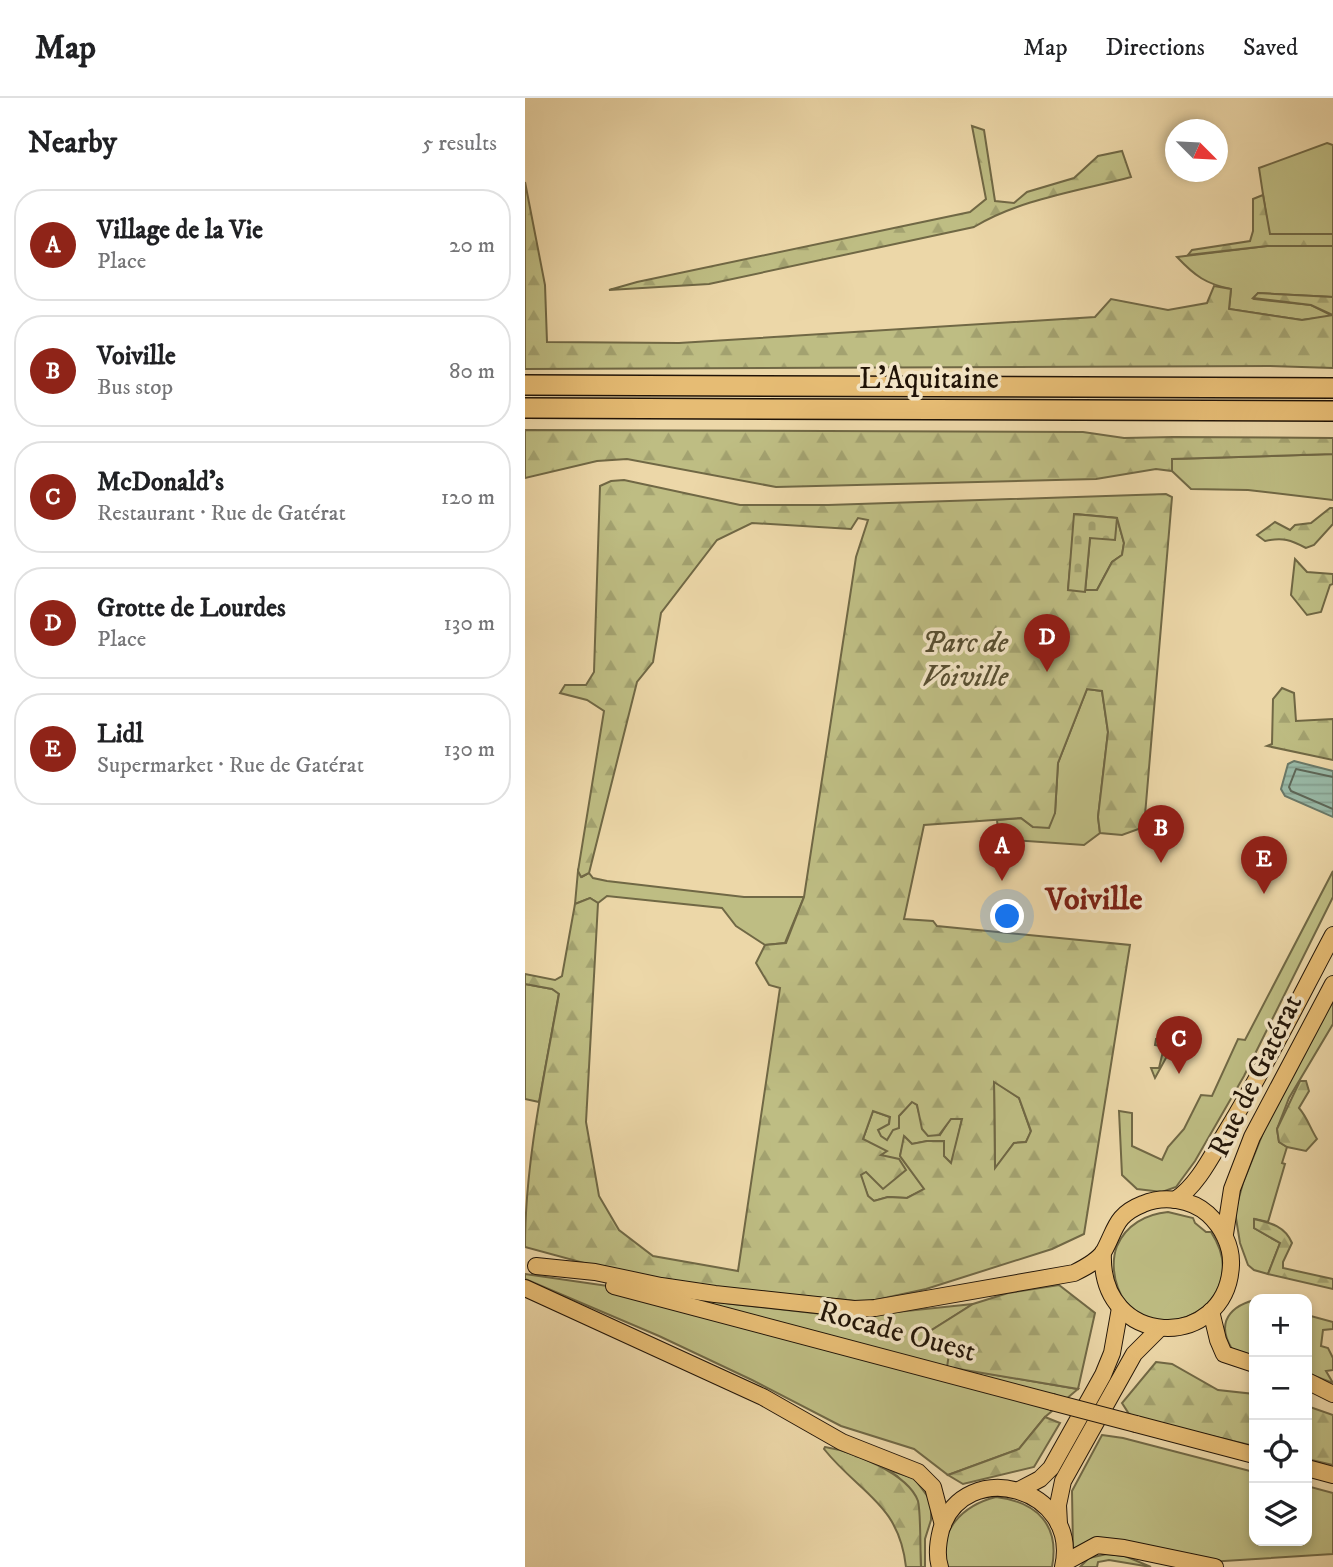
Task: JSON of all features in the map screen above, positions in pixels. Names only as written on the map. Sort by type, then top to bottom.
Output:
[{"type":"highway","name":"L'Aquitaine","points":[[525,385],[1333,388]]},
{"type":"highway","name":"L'Aquitaine","points":[[525,408],[1333,411]]},
{"type":"main road","name":"Rue de Gatérat","points":[[1175,1200],[1183,1195],[1196,1178],[1238,1113],[1333,935]]},
{"type":"main road","name":"Rue de Gatérat","points":[[1224,1234],[1232,1189],[1252,1137],[1333,984]]},
{"type":"main road","points":[[1158,1200],[1190,1203],[1204,1210],[1216,1221],[1224,1234],[1231,1258],[1231,1275],[1226,1291],[1211,1311],[1179,1328],[1145,1325],[1132,1318],[1120,1308],[1105,1283],[1103,1252],[1111,1233],[1130,1211],[1158,1200]]},
{"type":"main road","points":[[530,1264],[595,1272],[715,1294],[853,1309],[875,1308],[1059,1276],[1088,1266],[1103,1252]]},
{"type":"main road","name":"Rocade Ouest","points":[[530,1264],[1249,1454]]},
{"type":"main road","points":[[525,1288],[763,1398],[842,1441],[918,1472],[933,1487],[943,1525]]},
{"type":"main road","points":[[1019,1490],[1040,1479],[1051,1468],[1103,1375],[1112,1353],[1120,1308]]},
{"type":"main road","points":[[1211,1311],[1224,1354],[1249,1362]]},
{"type":"main road","points":[[1063,1565],[1064,1543],[1058,1505],[1063,1481],[1134,1354],[1160,1328]]},
{"type":"main road","points":[[1312,1384],[1333,1394]]},
{"type":"main road","points":[[1312,1469],[1333,1475]]},
{"type":"main road","points":[[940,1567],[938,1543],[943,1525],[958,1504],[981,1491],[1006,1488],[1019,1490],[1038,1499],[1059,1524]]},
{"type":"main road","points":[[1063,1565],[1097,1545],[1215,1567]]},
{"type":"green space","points":[[972,126],[984,130],[995,201],[1014,203],[1027,192],[1074,178],[1098,156],[1122,151],[1131,177],[1011,209],[974,227],[709,284],[609,290],[970,212],[986,199]]},
{"type":"green space","points":[[1327,143],[1333,145],[1333,234],[1269,234],[1259,168]]},
{"type":"green space","points":[[525,182],[545,285],[547,342],[679,343],[1095,317],[1111,299],[1168,310],[1207,303],[1214,286],[1231,289],[1229,309],[1302,320],[1333,315],[1333,368],[525,369]]},
{"type":"green space","points":[[1263,195],[1270,234],[1333,234],[1333,246],[1267,246],[1188,255],[1192,250],[1250,241],[1253,231],[1253,199]]},
{"type":"green space","points":[[1267,246],[1333,246],[1333,297],[1258,293],[1254,299],[1311,305],[1333,316],[1302,320],[1229,309],[1231,289],[1201,278],[1177,257]]},
{"type":"green space","points":[[1258,293],[1333,297],[1333,315],[1311,305],[1253,298]]},
{"type":"green space","points":[[525,430],[1083,432],[1124,438],[1333,438],[1333,454],[1172,459],[1172,471],[1156,469],[1096,479],[776,487],[627,459],[597,461],[525,478]]},
{"type":"green space","points":[[1333,454],[1333,500],[1248,490],[1191,489],[1172,471],[1172,459]]},
{"type":"green space","name":"Parc de Voiville","points":[[624,480],[740,505],[828,505],[1166,494],[1172,497],[1144,827],[1122,835],[1100,833],[1098,817],[1108,732],[1102,691],[1087,689],[1058,763],[1055,813],[1049,828],[1033,827],[1021,818],[924,825],[904,919],[933,921],[937,926],[1130,945],[1084,1234],[1052,1249],[926,1289],[866,1302],[654,1282],[525,1247],[532,1151],[559,994],[552,989],[525,984],[525,974],[555,980],[562,976],[575,904],[590,898],[598,903],[586,1122],[599,1196],[619,1230],[653,1256],[738,1271],[780,988],[769,985],[756,963],[765,945],[786,943],[804,897],[856,557],[868,520],[858,518],[851,529],[752,523],[717,540],[661,613],[653,662],[637,682],[589,873],[581,877],[578,871],[604,711],[587,700],[560,693],[565,685],[586,685],[594,672],[600,486],[611,481]],"holes":[[[1075,514],[1117,518],[1124,543],[1122,555],[1112,562],[1097,590],[1068,590]],[[994,1082],[1019,1098],[1031,1131],[1026,1142],[1014,1143],[995,1168]],[[912,1102],[917,1105],[922,1129],[928,1136],[939,1135],[951,1119],[962,1119],[951,1163],[944,1156],[944,1141],[912,1144],[904,1136],[900,1156],[924,1189],[907,1198],[888,1197],[874,1201],[868,1196],[861,1175],[866,1172],[883,1189],[906,1170],[899,1159],[881,1155],[887,1151],[863,1139],[873,1111],[890,1117],[889,1124],[878,1130],[887,1140],[893,1130],[899,1128],[899,1116]]]},
{"type":"green space","points":[[1333,508],[1333,524],[1314,545],[1306,548],[1287,540],[1265,541],[1257,535],[1275,522],[1290,530],[1295,525],[1311,523]]},
{"type":"green space","points":[[1074,514],[1117,518],[1115,540],[1090,538],[1085,592],[1068,590]]},
{"type":"green space","points":[[1117,518],[1124,543],[1122,555],[1112,562],[1097,590],[1085,592],[1090,538]]},
{"type":"green space","points":[[1295,559],[1307,572],[1333,574],[1333,584],[1330,585],[1321,612],[1307,615],[1291,595]]},
{"type":"green space","points":[[1282,688],[1294,693],[1296,721],[1333,719],[1333,760],[1267,746],[1272,744],[1273,699]]},
{"type":"green space","points":[[1087,689],[1102,691],[1108,732],[1098,817],[1100,833],[1084,845],[999,839],[997,820],[1021,818],[1033,827],[1055,813],[1058,763]]},
{"type":"green space","points":[[578,871],[582,877],[589,873],[593,878],[607,881],[744,897],[804,897],[785,943],[765,945],[736,926],[722,908],[607,896],[598,903],[590,898],[575,904]]},
{"type":"green space","points":[[1333,871],[1333,897],[1244,1076],[1195,1161],[1176,1187],[1162,1192],[1137,1189],[1122,1175],[1119,1111],[1132,1113],[1132,1146],[1162,1160],[1168,1147],[1184,1129],[1201,1095],[1212,1096],[1238,1039],[1245,1040]]},
{"type":"green space","points":[[525,984],[559,993],[539,1102],[525,1099]]},
{"type":"green space","points":[[1333,997],[1333,1024],[1289,1098],[1277,1129],[1279,1142],[1287,1147],[1282,1163],[1285,1164],[1268,1222],[1255,1219],[1254,1228],[1280,1243],[1268,1274],[1248,1265],[1240,1243],[1235,1212],[1243,1183],[1265,1128]]},
{"type":"green space","points":[[1178,1036],[1155,1078],[1151,1068],[1159,1068],[1164,1047],[1155,1045],[1156,1039]]},
{"type":"green space","points":[[994,1081],[1019,1098],[1031,1132],[1026,1142],[1014,1143],[995,1169]]},
{"type":"green space","points":[[1300,1081],[1306,1081],[1309,1091],[1299,1108],[1317,1139],[1306,1151],[1287,1147],[1279,1142],[1277,1129]]},
{"type":"green space","points":[[912,1101],[917,1105],[919,1113],[940,1135],[951,1118],[962,1119],[952,1164],[927,1141],[912,1144],[905,1137],[900,1156],[925,1189],[907,1198],[888,1197],[874,1201],[868,1196],[860,1175],[879,1155],[863,1139],[873,1111],[890,1117],[881,1136]]},
{"type":"green space","points":[[1168,1212],[1193,1218],[1206,1232],[1211,1232],[1222,1258],[1221,1282],[1210,1301],[1193,1314],[1172,1321],[1151,1319],[1132,1309],[1118,1288],[1114,1267],[1117,1246],[1126,1232],[1145,1218]]},
{"type":"green space","points":[[1254,1219],[1277,1226],[1289,1237],[1292,1243],[1283,1268],[1333,1279],[1333,1289],[1268,1274],[1280,1243],[1254,1228]]},
{"type":"green space","points":[[525,1274],[732,1304],[849,1317],[973,1304],[927,1333],[950,1348],[948,1367],[1078,1389],[1045,1417],[1019,1449],[948,1475],[914,1449],[841,1426],[659,1336],[525,1279]]},
{"type":"green space","points":[[1059,1285],[1095,1313],[1078,1389],[947,1367],[950,1348],[927,1333],[973,1304],[1008,1293]]},
{"type":"green space","points":[[1249,1302],[1249,1354],[1232,1349],[1225,1329],[1226,1320],[1231,1313]]},
{"type":"green space","points":[[1312,1316],[1333,1322],[1333,1329],[1323,1330],[1321,1346],[1328,1348],[1333,1358],[1333,1370],[1326,1371],[1333,1383],[1312,1375]]},
{"type":"green space","points":[[1156,1362],[1172,1364],[1218,1390],[1249,1393],[1249,1445],[1131,1417],[1122,1403]]},
{"type":"green space","points":[[1312,1408],[1333,1415],[1333,1465],[1312,1460]]},
{"type":"green space","points":[[1045,1417],[1060,1423],[1034,1467],[963,1484],[948,1475],[1019,1449]]},
{"type":"green space","points":[[1102,1435],[1123,1438],[1249,1471],[1249,1546],[1312,1546],[1312,1487],[1333,1493],[1333,1554],[1208,1562],[1098,1539],[1073,1549],[1072,1491]]},
{"type":"green space","points":[[825,1447],[849,1453],[877,1465],[903,1481],[912,1491],[919,1506],[921,1567],[906,1567],[902,1545],[886,1513],[876,1500],[837,1464]]},
{"type":"green space","points":[[885,1469],[914,1478],[931,1501],[931,1520],[925,1539],[925,1567],[921,1567],[917,1500],[897,1476]]},
{"type":"green space","points":[[996,1497],[1023,1504],[1042,1518],[1052,1539],[1052,1567],[947,1567],[946,1542],[955,1521],[973,1506]]},
{"type":"green space","points":[[1107,1554],[1125,1556],[1151,1567],[1109,1560],[1098,1562],[1097,1567],[1080,1567],[1089,1558]]},
{"type":"water","points":[[1294,761],[1333,771],[1333,817],[1285,796],[1281,789],[1288,764]]},
{"type":"place","name":"Grotte de Lourdes","points":[[1047,672]]},
{"type":"place","name":"Voiville","points":[[1161,863]]},
{"type":"place","name":"Village de la Vie","points":[[1002,881]]},
{"type":"place","name":"Lidl","points":[[1264,894]]},
{"type":"place","name":"McDonald's","points":[[1179,1074]]},
{"type":"district","name":"Voiville","points":[[1094,900]]}]
